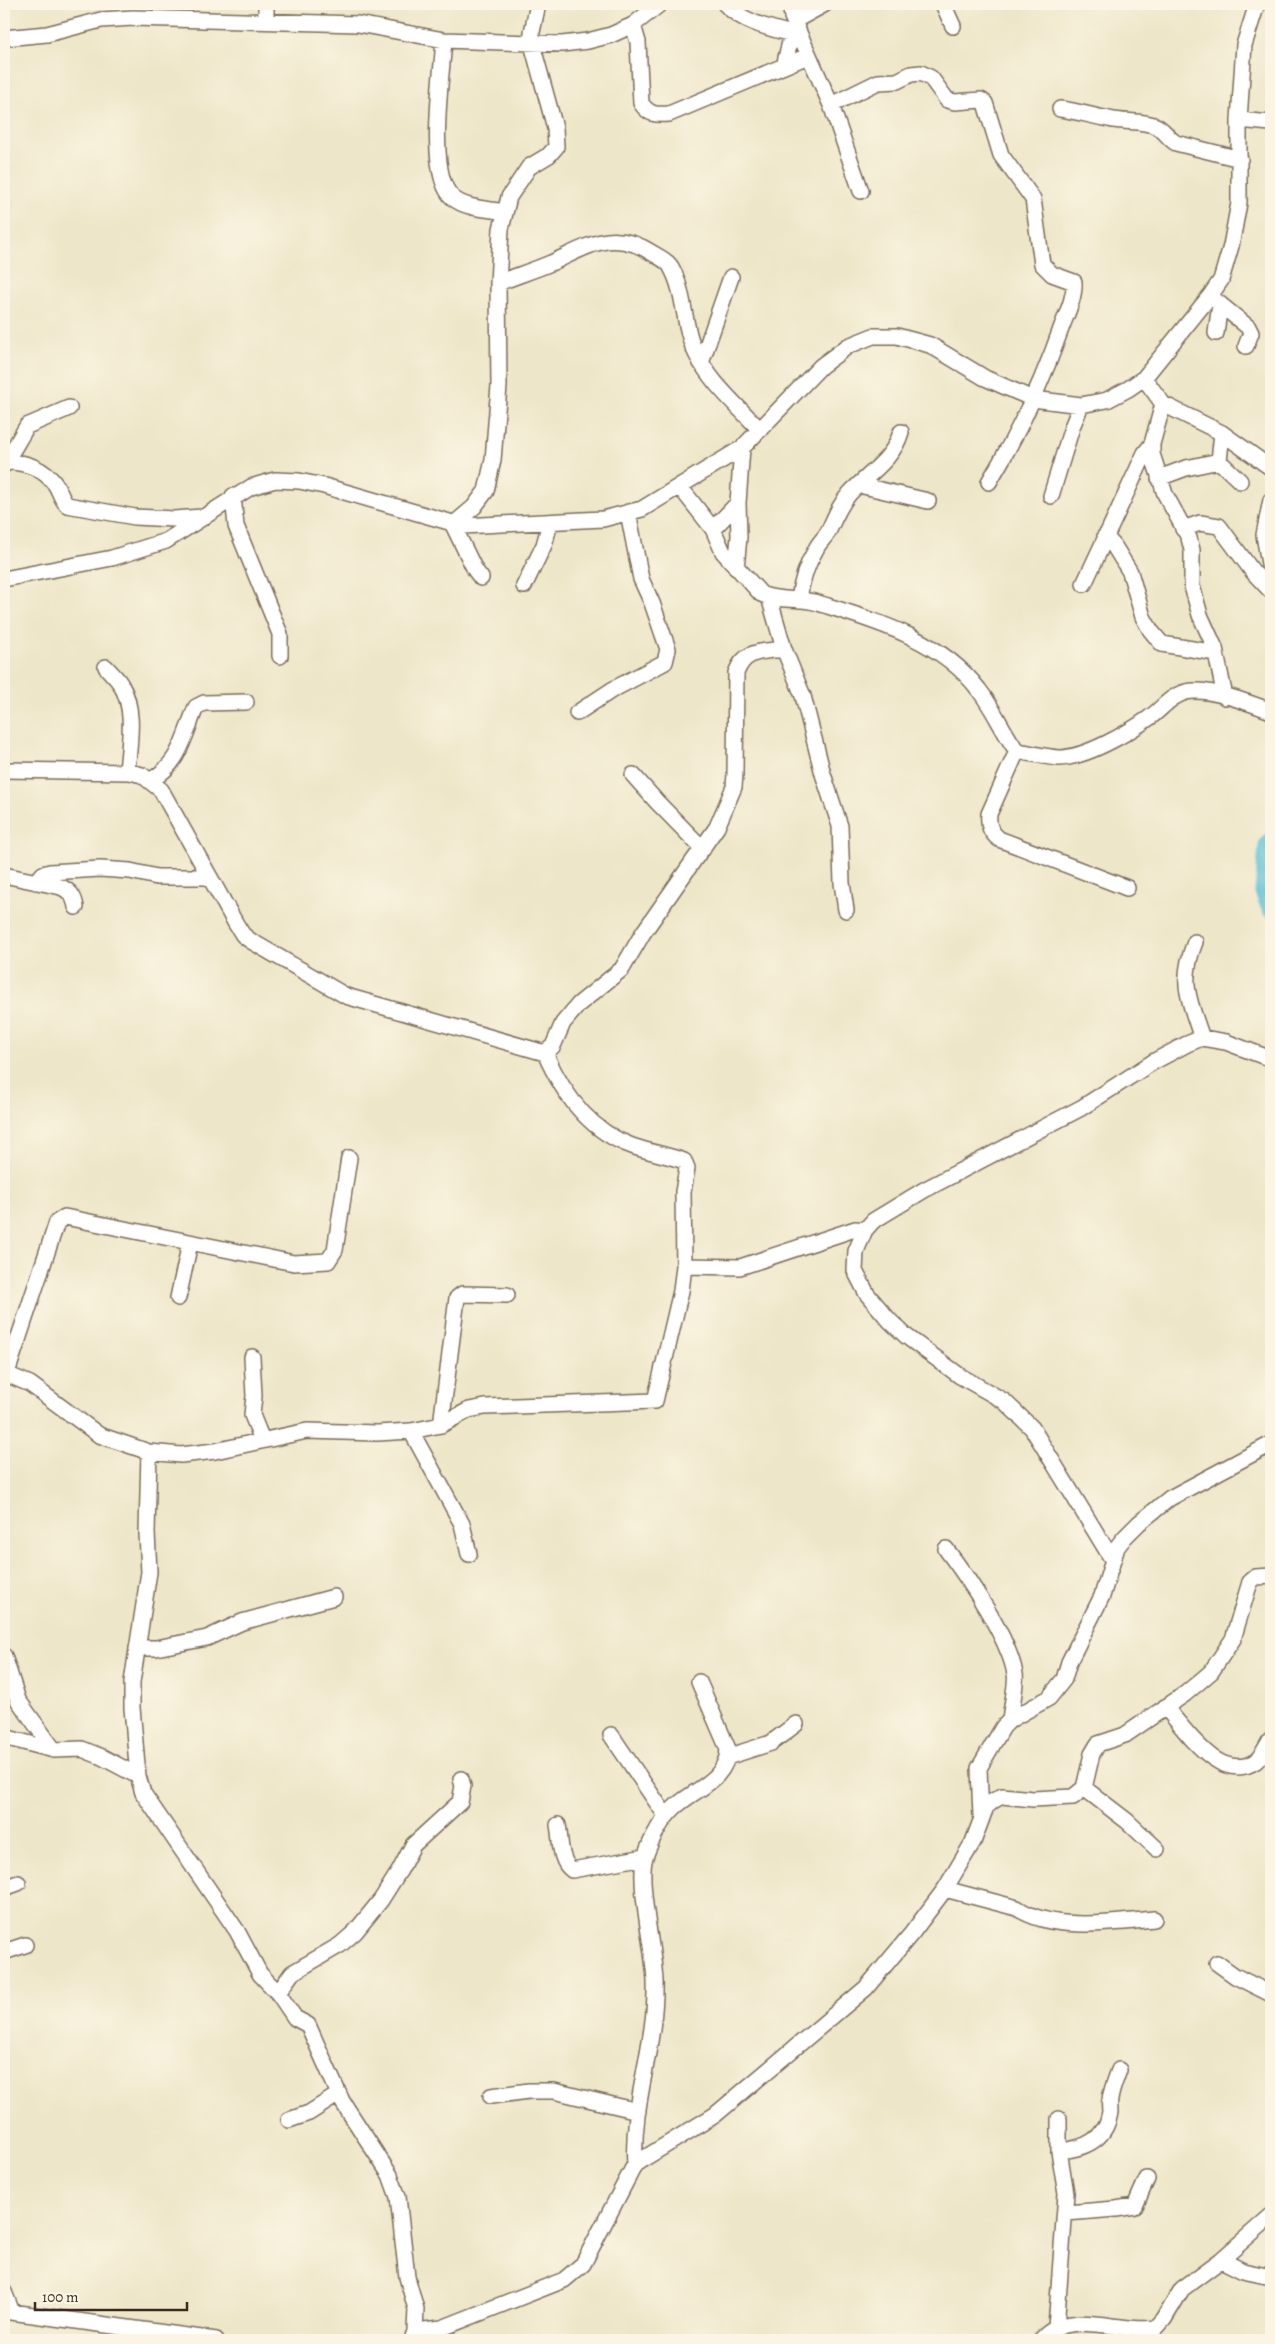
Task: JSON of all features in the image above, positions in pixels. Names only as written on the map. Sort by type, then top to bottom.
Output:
[{"type":"street","points":[[266,4],[266,21]]},
{"type":"street","points":[[453,523],[474,507],[486,491],[493,460],[499,386],[498,283],[501,229],[509,196],[529,166],[550,155],[556,147],[555,128],[532,44],[532,32],[538,4]]},
{"type":"street","points":[[4,38],[47,34],[101,20],[133,18],[218,22],[266,21],[358,24],[444,40],[532,44],[588,41],[633,25],[660,4]]},
{"type":"street","points":[[726,4],[733,11],[748,20],[795,30]]},
{"type":"street","points":[[790,4],[795,30],[831,105],[861,192]]},
{"type":"street","points":[[784,66],[795,30],[826,4]]},
{"type":"street","points":[[943,4],[954,26]]},
{"type":"street","points":[[1216,333],[1215,300],[1231,246],[1239,203],[1239,120],[1244,45],[1257,4]]},
{"type":"street","points":[[633,25],[638,42],[641,103],[646,112],[656,115],[669,114],[808,56]]},
{"type":"street","points":[[444,40],[439,104],[438,155],[440,178],[446,191],[455,200],[466,205],[505,212]]},
{"type":"street","points":[[831,105],[878,82],[897,81],[911,74],[921,73],[931,78],[947,100],[954,102],[977,99],[985,103],[1001,155],[1033,199],[1042,264],[1052,274],[1074,282],[1074,288],[1062,327],[1033,399],[1016,437],[989,482]]},
{"type":"street","points":[[1060,109],[1081,111],[1110,120],[1153,125],[1161,128],[1176,143],[1240,159]]},
{"type":"street","points":[[1239,120],[1271,123]]},
{"type":"street","points":[[498,283],[551,262],[588,244],[622,240],[650,251],[670,265],[678,283],[693,347],[701,362],[718,386],[760,430]]},
{"type":"street","points":[[701,362],[731,277]]},
{"type":"street","points":[[1215,300],[1248,327],[1251,333],[1246,346]]},
{"type":"street","points":[[4,579],[143,550],[166,541],[233,496],[250,487],[276,480],[299,481],[463,526],[603,519],[642,509],[742,448],[821,366],[848,346],[873,336],[896,336],[930,345],[985,378],[1033,399],[1081,405],[1107,400],[1128,390],[1144,378],[1215,300]]},
{"type":"street","points":[[1144,378],[1163,404],[1222,433],[1271,468]]},
{"type":"street","points":[[1163,404],[1152,444],[1152,454],[1165,494],[1192,550],[1192,586],[1200,615],[1216,653],[1226,697]]},
{"type":"street","points":[[1051,496],[1072,427],[1081,405]]},
{"type":"street","points":[[5,464],[28,426],[69,408]]},
{"type":"street","points":[[799,600],[802,575],[816,548],[829,531],[840,506],[889,457],[897,446],[901,432]]},
{"type":"street","points":[[1219,461],[1222,433]]},
{"type":"street","points":[[1084,584],[1145,453],[1152,444]]},
{"type":"street","points":[[736,568],[742,448]]},
{"type":"street","points":[[1159,478],[1186,468],[1219,461]]},
{"type":"street","points":[[1219,461],[1240,481]]},
{"type":"street","points":[[5,464],[24,462],[45,472],[56,485],[62,500],[67,505],[135,517],[174,519],[202,517]]},
{"type":"street","points":[[859,485],[928,501]]},
{"type":"street","points":[[680,487],[714,529],[723,552],[761,594],[769,597],[815,602],[891,628],[936,650],[960,668],[980,690],[1017,751],[1060,758],[1078,754],[1128,731],[1157,712],[1165,703],[1176,696],[1188,692],[1203,691],[1271,711]]},
{"type":"street","points":[[233,496],[236,526],[280,634],[280,656]]},
{"type":"street","points":[[1271,500],[1265,520],[1264,535],[1271,575]]},
{"type":"street","points":[[714,529],[738,503]]},
{"type":"street","points":[[577,713],[612,690],[665,662],[667,656],[668,649],[652,603],[641,579],[628,512]]},
{"type":"street","points":[[453,523],[475,570],[481,578]]},
{"type":"street","points":[[524,586],[544,544],[550,523]]},
{"type":"street","points":[[1183,529],[1200,523],[1219,526],[1253,572],[1271,591]]},
{"type":"street","points":[[1105,536],[1114,546],[1130,572],[1143,617],[1156,639],[1162,644],[1216,653]]},
{"type":"street","points":[[769,597],[784,648],[803,696],[823,774],[840,826],[842,883],[846,910]]},
{"type":"street","points":[[546,1052],[553,1046],[563,1023],[579,1004],[622,969],[643,933],[717,827],[734,787],[736,672],[738,665],[748,654],[784,648]]},
{"type":"street","points":[[106,667],[121,684],[127,698],[130,716],[127,772]]},
{"type":"street","points":[[151,780],[161,775],[174,762],[196,707],[204,703],[246,702]]},
{"type":"street","points":[[1017,751],[989,814],[988,821],[993,834],[999,839],[1127,888]]},
{"type":"street","points":[[4,770],[127,772],[142,775],[151,780],[161,790],[243,935],[286,963],[346,996],[546,1052],[568,1096],[600,1128],[630,1146],[684,1161],[687,1168],[683,1192],[684,1266],[681,1291],[654,1401],[485,1407],[469,1410],[441,1425],[411,1431],[377,1433],[313,1431],[181,1455],[149,1452],[98,1435],[30,1384],[5,1373],[57,1222],[65,1217],[294,1263],[328,1261],[335,1250],[349,1158]]},
{"type":"street","points":[[633,775],[703,849]]},
{"type":"street","points":[[36,882],[43,874],[50,872],[100,870],[130,871],[158,876],[210,877]]},
{"type":"street","points":[[4,875],[68,890],[74,897],[76,907]]},
{"type":"street","points":[[1196,942],[1188,959],[1186,975],[1188,995],[1202,1038]]},
{"type":"street","points":[[1112,1559],[1032,1428],[1019,1413],[1004,1401],[960,1376],[906,1336],[867,1294],[854,1271],[856,1252],[865,1230],[873,1221],[924,1190],[1027,1138],[1081,1108],[1153,1062],[1202,1038],[1226,1042],[1271,1059]]},
{"type":"street","points":[[684,1266],[740,1267],[855,1229],[865,1230]]},
{"type":"street","points":[[178,1298],[190,1243]]},
{"type":"street","points":[[441,1425],[457,1298],[462,1294],[507,1295]]},
{"type":"street","points":[[252,1357],[254,1396],[252,1415],[262,1440]]},
{"type":"street","points":[[411,1431],[462,1524],[469,1554]]},
{"type":"street","points":[[981,1816],[979,1768],[994,1740],[1010,1720],[1049,1698],[1064,1679],[1069,1662],[1102,1596],[1117,1547],[1139,1523],[1170,1498],[1271,1444]]},
{"type":"street","points":[[149,1452],[147,1533],[149,1572],[132,1682],[132,1708],[138,1776],[143,1793],[237,1931],[260,1974],[278,1993],[295,2018],[308,2025],[339,2094],[390,2175],[398,2197],[407,2277],[416,2309],[414,2336],[442,2328],[564,2280],[574,2273],[588,2254],[635,2164],[634,2128],[653,2018],[655,1983],[644,1885],[645,1857],[666,1816],[676,1806],[711,1782],[728,1757],[728,1749],[699,1682]]},
{"type":"street","points":[[946,1549],[967,1577],[1007,1649],[1016,1675],[1010,1720]]},
{"type":"street","points":[[635,2164],[715,2115],[849,2003],[899,1949],[945,1889],[973,1842],[981,1816],[986,1807],[997,1798],[1073,1797],[1084,1788],[1092,1754],[1098,1744],[1125,1735],[1194,1687],[1211,1672],[1234,1639],[1253,1578],[1271,1576]]},
{"type":"street","points":[[137,1648],[156,1648],[207,1638],[242,1622],[334,1597]]},
{"type":"street","points":[[4,1656],[18,1700],[54,1750]]},
{"type":"street","points":[[1165,1707],[1208,1754],[1217,1762],[1229,1767],[1242,1767],[1257,1760],[1271,1739]]},
{"type":"street","points":[[728,1757],[771,1743],[796,1724]]},
{"type":"street","points":[[611,1735],[666,1816]]},
{"type":"street","points":[[4,1737],[54,1750],[82,1750],[102,1757],[138,1776]]},
{"type":"street","points":[[278,1993],[292,1973],[340,1945],[355,1932],[381,1900],[413,1845],[460,1802],[463,1786],[460,1779]]},
{"type":"street","points":[[1084,1788],[1120,1815],[1157,1849]]},
{"type":"street","points":[[558,1825],[563,1857],[567,1867],[572,1870],[645,1857]]},
{"type":"street","points":[[945,1889],[1017,1908],[1026,1914],[1054,1920],[1088,1924],[1154,1919]]},
{"type":"street","points":[[4,1952],[25,1945]]},
{"type":"street","points":[[1217,1963],[1235,1976],[1271,1994]]},
{"type":"street","points":[[1059,2151],[1076,2150],[1087,2146],[1096,2140],[1105,2129],[1118,2070]]},
{"type":"street","points":[[491,2096],[529,2091],[554,2091],[638,2111]]},
{"type":"street","points":[[289,2120],[309,2113],[339,2094]]},
{"type":"street","points":[[1056,2328],[1066,2213],[1066,2193],[1059,2151],[1059,2120]]},
{"type":"street","points":[[1066,2213],[1134,2206],[1147,2179]]},
{"type":"street","points":[[1042,2340],[1056,2328],[1068,2324],[1137,2330],[1156,2328],[1164,2319],[1182,2289],[1221,2260],[1271,2216]]},
{"type":"street","points":[[1221,2260],[1243,2271],[1271,2277]]},
{"type":"street","points":[[4,2292],[8,2312],[216,2340]]},
{"type":"street","points":[[1156,2328],[1165,2340]]},
{"type":"waterway","points":[[1271,841],[1268,845],[1264,892],[1271,909]]}]
